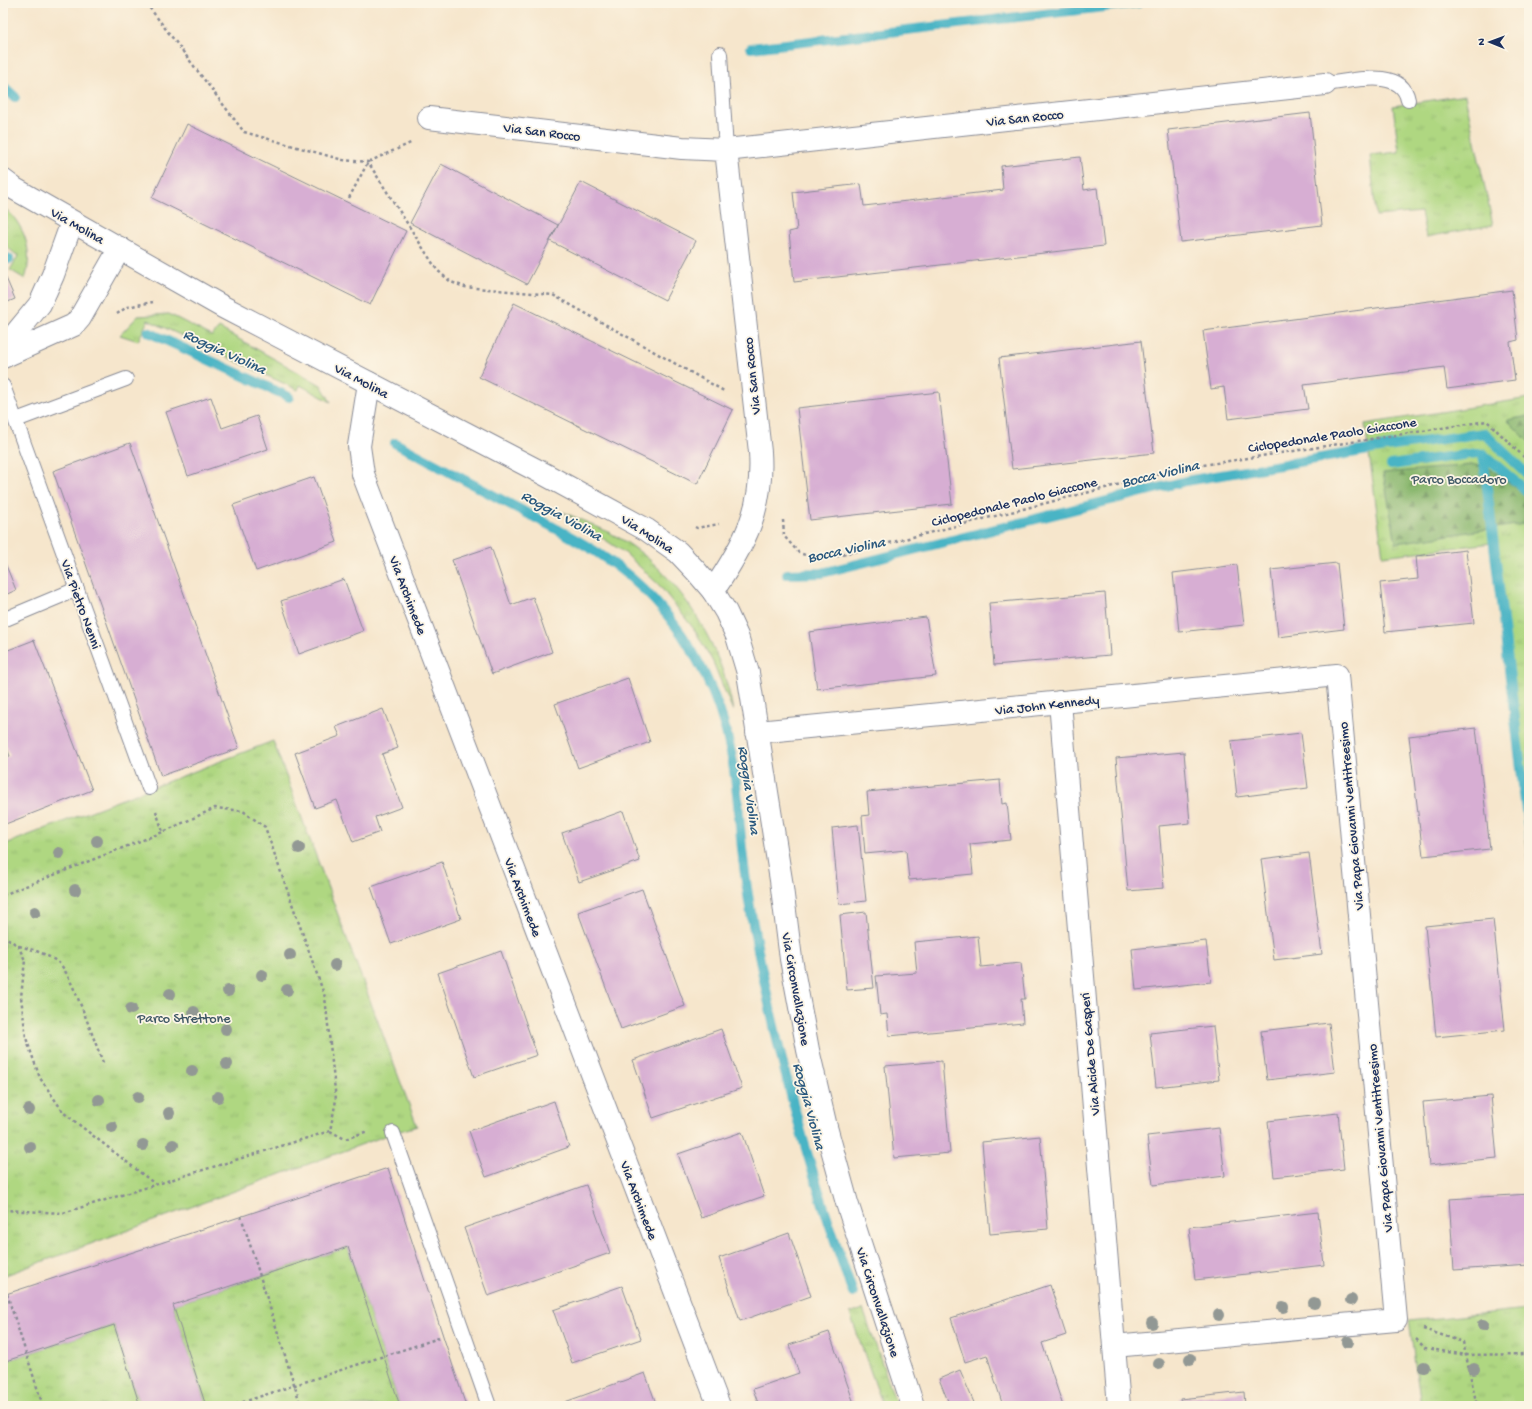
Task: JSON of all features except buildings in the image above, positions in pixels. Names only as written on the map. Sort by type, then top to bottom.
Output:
[{"type":"street","name":"Via San Rocco","points":[[429,118],[682,148],[726,150],[1325,84]]},
{"type":"street","name":"Via San Rocco","points":[[712,591],[734,560],[746,538],[757,503],[761,465],[726,150]]},
{"type":"street","name":"Via Molina","points":[[3,180],[72,222],[223,307],[546,475],[647,530],[678,552],[712,591]]},
{"type":"street","points":[[3,348],[40,304],[53,275],[72,222]]},
{"type":"street","points":[[3,357],[74,325],[80,318],[120,248]]},
{"type":"street","name":"Via Archimede","points":[[369,383],[359,446],[363,474],[719,1406]]},
{"type":"street","name":"Via Circonvallazione","points":[[712,591],[726,612],[741,648],[748,673],[781,880],[791,959],[815,1082],[847,1204],[913,1406]]},
{"type":"street","name":"Via John Kennedy","points":[[757,732],[1337,675]]},
{"type":"street","name":"Via Papa Giovanni Ventitreesimo","points":[[1337,675],[1396,1320]]},
{"type":"street","name":"Via Alcide De Gasperi","points":[[1060,702],[1119,1406]]},
{"type":"street","points":[[1114,1346],[1396,1320]]},
{"type":"lane","points":[[720,54],[726,150]]},
{"type":"lane","points":[[1325,84],[1386,78],[1398,83],[1407,95],[1408,100]]},
{"type":"lane","points":[[16,420],[126,379]]},
{"type":"lane","name":"Via Pietro Nenni","points":[[3,386],[148,788]]},
{"type":"lane","points":[[3,620],[77,589]]},
{"type":"lane","points":[[393,1133],[489,1406]]},
{"type":"path","points":[[146,3],[244,132],[343,160],[368,162],[425,136],[429,118]]},
{"type":"path","points":[[349,198],[368,162]]},
{"type":"path","points":[[368,162],[437,270],[451,282],[465,287],[553,295],[754,408]]},
{"type":"path","name":"Ciclopedonale Paolo Giaccone","points":[[783,512],[784,536],[799,553],[822,560],[1184,468],[1486,421],[1529,462]]},
{"type":"path","points":[[3,895],[163,832],[215,808],[243,811],[265,827],[325,997],[336,1100],[330,1131]]},
{"type":"path","points":[[3,935],[18,946],[35,950],[60,963],[70,981],[104,1065]]},
{"type":"path","points":[[18,946],[25,960],[21,997],[26,1038],[40,1078],[64,1113],[155,1185]]},
{"type":"path","points":[[3,1210],[63,1213],[330,1131],[345,1139],[390,1124],[393,1133]]},
{"type":"path","points":[[241,1216],[301,1406]]},
{"type":"path","points":[[7,1294],[43,1406]]},
{"type":"path","points":[[1396,1320],[1463,1342],[1477,1406]]},
{"type":"path","points":[[1396,1320],[1425,1348],[1466,1354],[1529,1354]]},
{"type":"path","points":[[231,1406],[462,1331]]},
{"type":"green space","points":[[1465,95],[1493,225],[1426,237],[1421,212],[1376,216],[1370,155],[1399,152],[1393,106]]},
{"type":"green space","points":[[3,207],[17,222],[26,240],[28,249],[28,269],[25,279],[10,270],[18,256],[3,244]]},
{"type":"green space","points":[[169,314],[212,336],[219,328],[321,385],[331,402],[300,385],[298,390],[148,320],[138,341],[120,335],[138,316]]},
{"type":"green space","name":"Parco Boccadoro","points":[[1529,398],[1529,866],[1492,543],[1383,556],[1365,424]]},
{"type":"green space","points":[[1529,416],[1529,442],[1507,420]]},
{"type":"green space","points":[[1484,464],[1529,498],[1529,523],[1396,543],[1383,473]]},
{"type":"green space","points":[[563,512],[605,530],[621,539],[648,559],[666,576],[683,596],[710,640],[728,687],[733,711],[713,662],[694,629],[659,585],[625,553]]},
{"type":"green space","name":"Parco Strettone","points":[[273,741],[417,1126],[393,1133],[3,1276],[3,845]]},
{"type":"green space","points":[[348,1247],[400,1406],[206,1406],[173,1305]]},
{"type":"green space","points":[[863,1309],[897,1406],[883,1406],[850,1314]]},
{"type":"green space","points":[[1529,1309],[1529,1406],[1421,1406],[1409,1321]]},
{"type":"green space","points":[[114,1325],[140,1406],[3,1406],[3,1362]]},
{"type":"waterway","points":[[751,48],[1139,3]]},
{"type":"waterway","points":[[3,86],[15,97]]},
{"type":"waterway","name":"Roggia Violina","points":[[3,256],[9,259]]},
{"type":"waterway","name":"Roggia Violina","points":[[148,332],[289,397]]},
{"type":"waterway","name":"Bocca Violina","points":[[787,574],[822,573],[1186,481],[1380,448],[1484,433],[1529,476]]},
{"type":"waterway","name":"Roggia Violina","points":[[395,443],[556,529],[592,549],[608,560],[640,586],[669,617],[682,635],[704,672],[720,712],[734,767],[748,898],[784,1070],[816,1182],[853,1293]]},
{"type":"waterway","points":[[1391,465],[1477,453],[1483,454],[1529,493]]},
{"type":"waterway","points":[[1483,454],[1529,835]]}]
